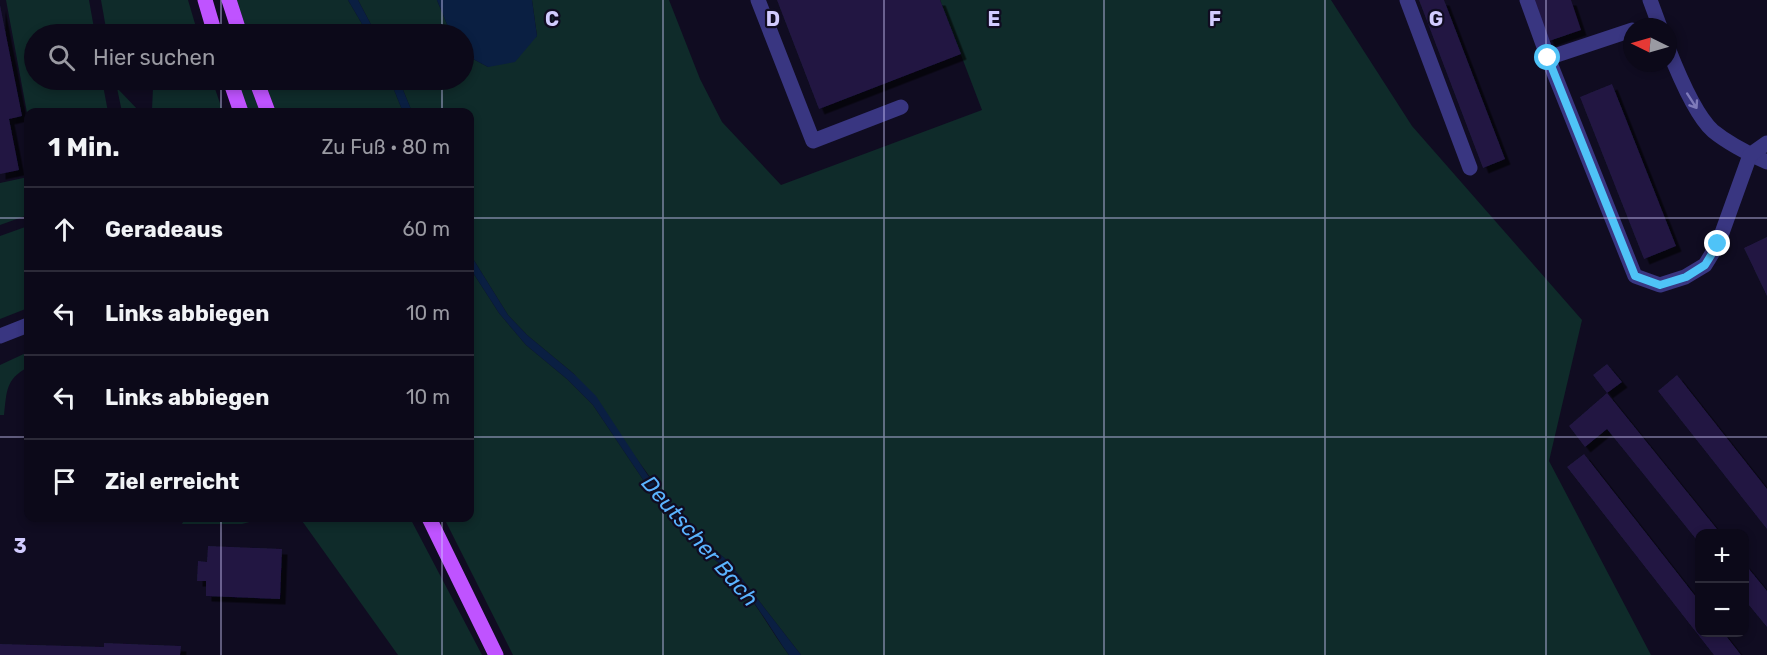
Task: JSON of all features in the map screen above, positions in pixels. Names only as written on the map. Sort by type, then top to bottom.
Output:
[{"type":"main road","points":[[205,0],[212,24]]},
{"type":"main road","points":[[229,0],[237,24]]},
{"type":"main road","points":[[233,90],[240,108]]},
{"type":"main road","points":[[260,90],[266,108]]},
{"type":"main road","points":[[431,522],[496,655]]},
{"type":"street","points":[[758,0],[813,141],[901,107]]},
{"type":"street","points":[[1407,0],[1470,168]]},
{"type":"street","points":[[1527,0],[1635,276],[1660,285],[1686,277],[1705,265],[1718,244],[1750,155],[1767,143]]},
{"type":"street","points":[[1651,0],[1657,18]]},
{"type":"street","points":[[1548,58],[1623,33]]},
{"type":"street","points":[[1677,70],[1688,96],[1712,130],[1750,155],[1767,162]]},
{"type":"street","points":[[0,336],[24,327]]},
{"type":"green space","points":[[6,0],[89,0],[93,24],[24,24],[24,90],[104,90],[107,108],[26,108]]},
{"type":"green space","points":[[101,0],[188,0],[195,24],[105,24]]},
{"type":"green space","points":[[236,0],[348,0],[362,24],[244,24]]},
{"type":"green space","points":[[358,0],[437,0],[447,24],[371,24]]},
{"type":"green space","points":[[532,0],[669,0],[700,79],[722,122],[781,185],[982,110],[940,0],[1331,0],[1412,126],[1582,320],[1549,461],[1651,655],[801,655],[728,561],[711,547],[667,500],[574,374],[527,335],[508,315],[474,260],[474,108],[410,108],[403,90],[474,90],[474,59],[488,67],[537,36]]},
{"type":"green space","points":[[117,90],[136,108],[121,108]]},
{"type":"green space","points":[[153,90],[215,90],[222,108],[152,108]]},
{"type":"green space","points":[[240,90],[252,90],[258,108],[246,108]]},
{"type":"green space","points":[[268,90],[394,90],[401,108],[274,108]]},
{"type":"green space","points":[[24,178],[24,216],[0,225],[0,183]]},
{"type":"green space","points":[[24,227],[24,310],[0,319],[0,236]]},
{"type":"green space","points":[[474,274],[499,313],[526,345],[567,379],[593,405],[650,490],[706,554],[731,574],[742,587],[789,655],[513,655],[446,522],[474,522]]},
{"type":"green space","points":[[24,354],[24,370],[8,387],[4,415],[0,415],[0,365]]},
{"type":"green space","points":[[183,522],[250,522],[242,524],[182,524]]},
{"type":"green space","points":[[303,522],[412,522],[482,655],[398,655]]},
{"type":"water","points":[[348,0],[358,0],[371,24],[362,24]]},
{"type":"water","points":[[437,0],[532,0],[537,36],[515,62],[488,67],[474,59],[474,24],[447,24]]},
{"type":"water","points":[[394,90],[403,90],[410,108],[401,108]]},
{"type":"water","name":"Deutscher Bach","points":[[474,260],[508,315],[527,335],[574,374],[596,396],[647,474],[667,500],[711,547],[728,561],[801,655],[789,655],[742,586],[719,563],[706,554],[650,490],[593,405],[567,379],[526,345],[499,313],[474,274]]},
{"type":"building","points":[[777,0],[940,0],[961,54],[819,109]]},
{"type":"building","points":[[1419,0],[1444,0],[1505,159],[1483,168]]},
{"type":"building","points":[[1534,0],[1571,0],[1581,30],[1549,41]]},
{"type":"building","points":[[0,5],[22,116],[9,119],[19,170],[0,174]]},
{"type":"building","points":[[1612,84],[1676,246],[1644,259],[1580,97]]},
{"type":"building","points":[[1767,237],[1767,296],[1744,248]]},
{"type":"building","points":[[1607,364],[1622,382],[1607,393],[1593,375]]},
{"type":"building","points":[[1677,375],[1767,489],[1767,529],[1658,391]]},
{"type":"building","points":[[1607,393],[1717,529],[1695,529],[1695,538],[1607,429],[1585,447],[1569,426]]},
{"type":"building","points":[[1584,454],[1695,596],[1695,631],[1567,467]]},
{"type":"building","points":[[208,546],[282,549],[280,599],[206,596],[206,581],[197,581],[198,561],[207,562]]},
{"type":"building","points":[[1749,569],[1767,591],[1767,627],[1749,605]]},
{"type":"building","points":[[1700,637],[1727,637],[1741,655],[1714,655]]},
{"type":"building","points":[[104,643],[181,646],[180,655],[0,655],[0,644],[104,647]]},
{"type":"route","points":[[1548,58],[1635,276],[1660,285],[1686,277],[1705,265],[1718,244]]}]
